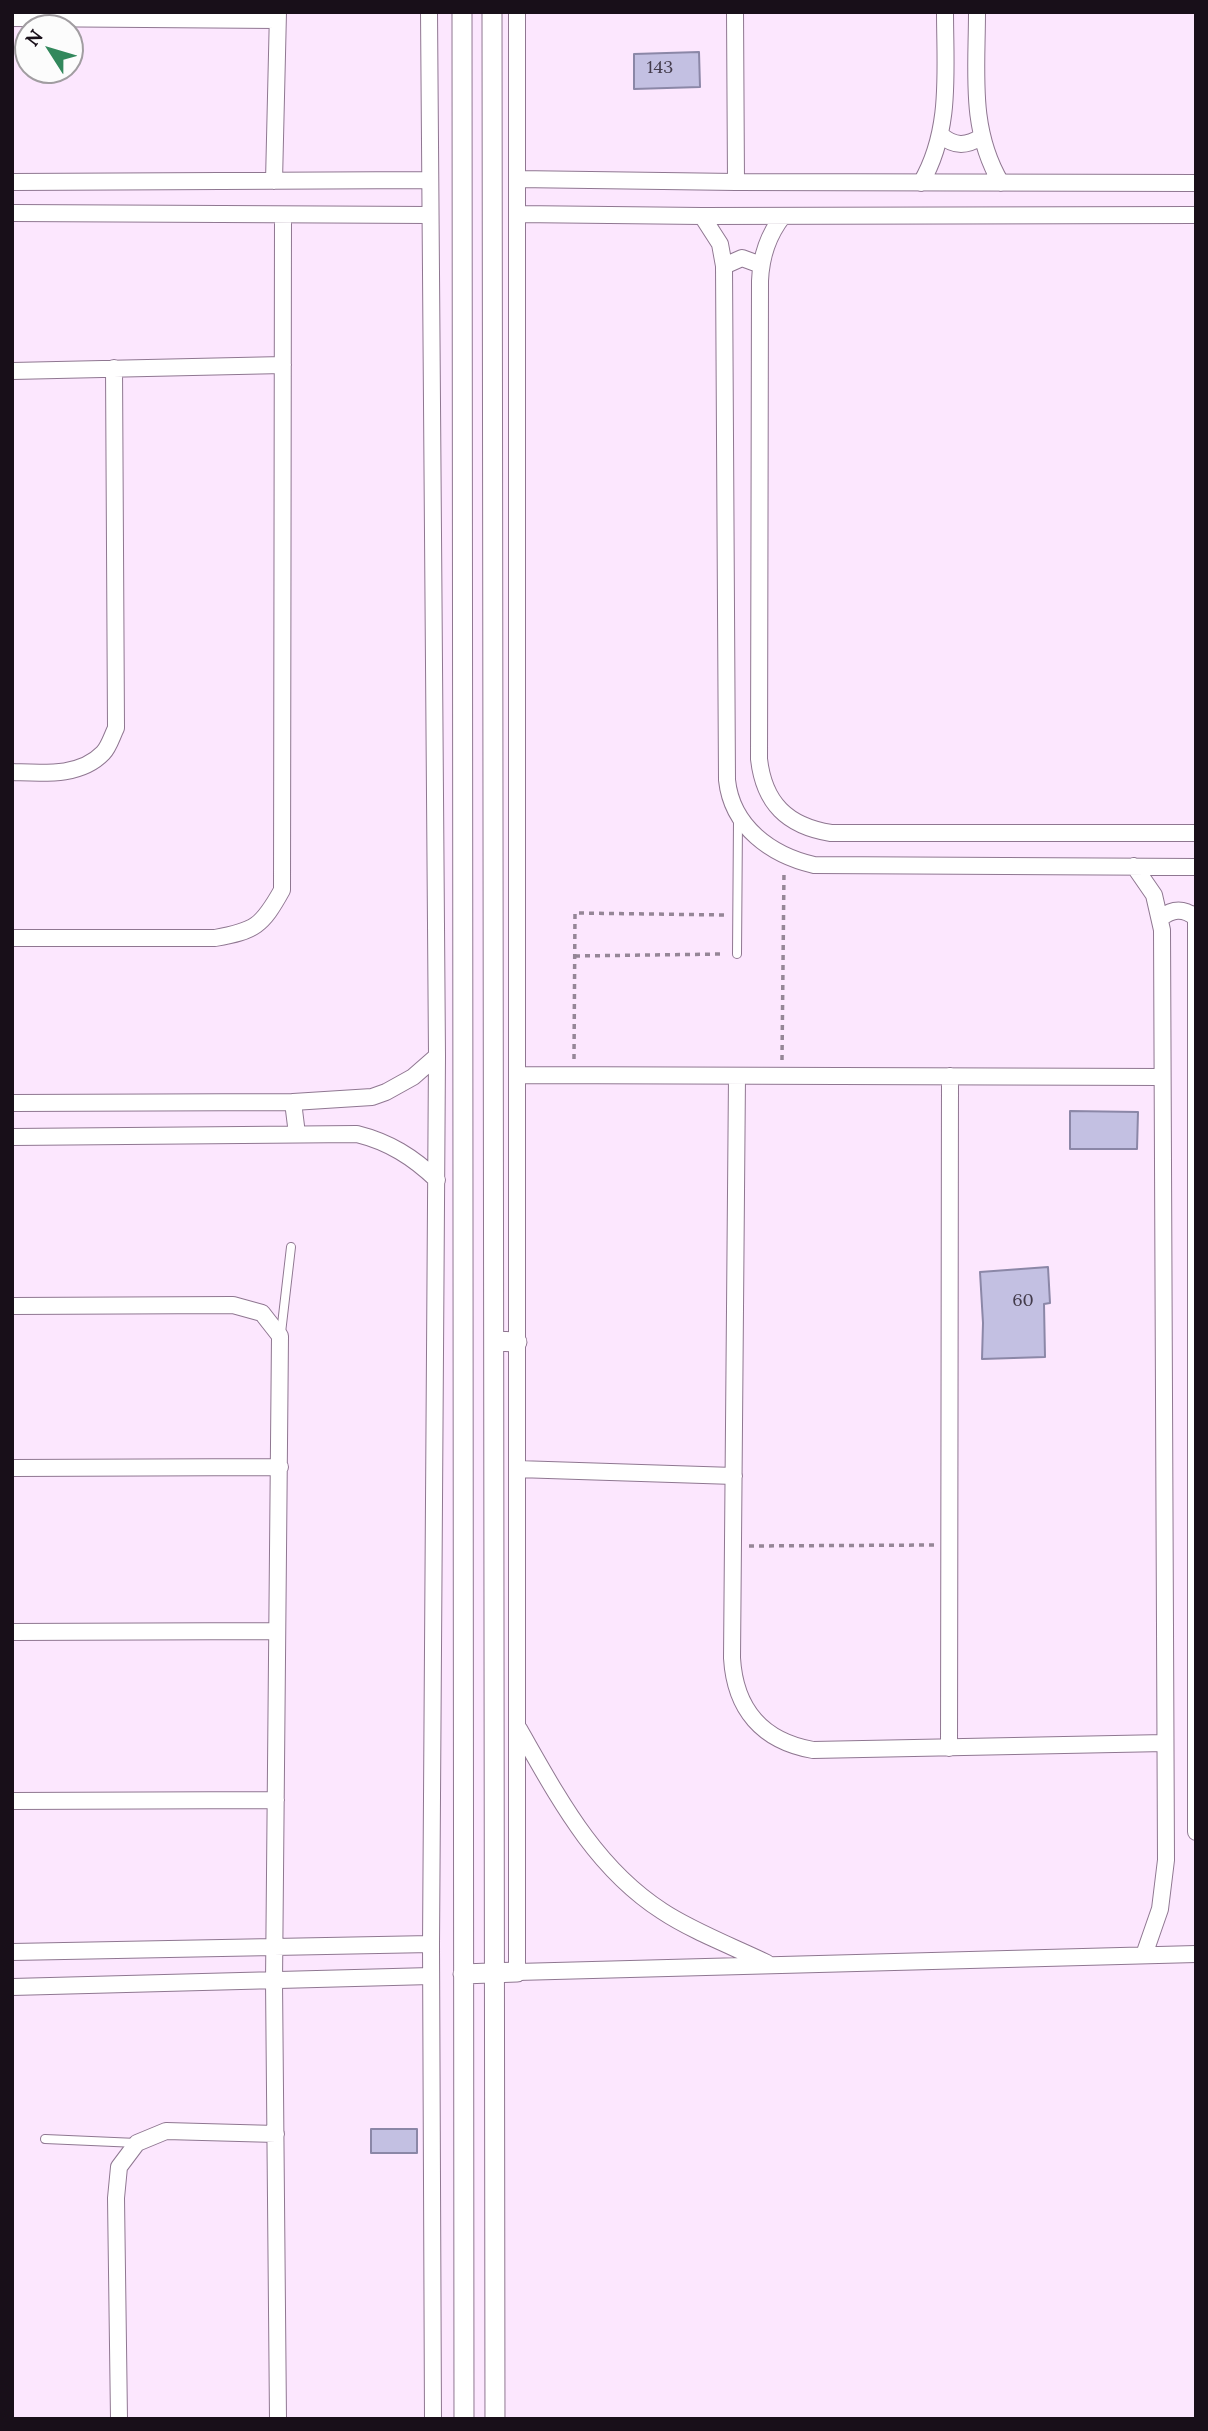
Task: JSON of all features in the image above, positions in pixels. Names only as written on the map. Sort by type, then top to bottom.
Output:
[{"type":"street","points":[[429,12],[437,1056],[430,1944],[433,2419]]},
{"type":"street","points":[[462,12],[464,2419]]},
{"type":"street","points":[[492,12],[495,2419]]},
{"type":"street","points":[[517,12],[517,1972]]},
{"type":"street","points":[[735,12],[736,182]]},
{"type":"street","points":[[921,183],[935,155],[941,135],[945,104],[945,12]]},
{"type":"street","points":[[977,12],[977,104],[981,137],[1001,183]]},
{"type":"street","points":[[12,18],[277,16],[274,181]]},
{"type":"street","points":[[941,135],[958,144],[967,144],[981,137]]},
{"type":"street","points":[[517,179],[1196,183]]},
{"type":"street","points":[[12,182],[429,180]]},
{"type":"street","points":[[12,213],[429,215]]},
{"type":"street","points":[[517,214],[1196,215]]},
{"type":"street","points":[[12,938],[215,938],[244,933],[268,916],[282,890],[283,215]]},
{"type":"street","points":[[702,216],[720,244],[724,266],[727,780],[732,806],[738,817],[758,838],[784,855],[814,865],[1196,867]]},
{"type":"street","points":[[783,216],[769,237],[761,265],[759,759],[764,786],[770,800],[804,826],[831,833],[1196,833]]},
{"type":"street","points":[[724,266],[742,258],[761,265]]},
{"type":"street","points":[[12,370],[283,365]]},
{"type":"street","points":[[12,772],[54,773],[81,768],[103,752],[116,728],[114,368]]},
{"type":"street","points":[[1134,866],[1154,895],[1161,918],[1163,1077],[1164,1884],[1144,1955]]},
{"type":"street","points":[[1161,918],[1175,911],[1196,915],[1196,1832]]},
{"type":"street","points":[[12,1103],[293,1102],[372,1097],[407,1081],[437,1056]]},
{"type":"street","points":[[517,1075],[1163,1077]]},
{"type":"street","points":[[737,1076],[733,1674],[744,1704],[762,1728],[786,1743],[813,1751],[1165,1743]]},
{"type":"street","points":[[949,1748],[950,1076]]},
{"type":"street","points":[[293,1102],[297,1135]]},
{"type":"street","points":[[12,1137],[357,1134],[375,1138],[407,1155],[437,1180]]},
{"type":"street","points":[[12,1306],[233,1305],[262,1313],[280,1336],[274,1947],[278,2419]]},
{"type":"street","points":[[494,1341],[517,1342]]},
{"type":"street","points":[[12,1468],[279,1467]]},
{"type":"street","points":[[517,1469],[734,1476]]},
{"type":"street","points":[[12,1632],[277,1631]]},
{"type":"street","points":[[517,1725],[577,1828],[618,1875],[664,1913],[769,1964]]},
{"type":"street","points":[[12,1801],[276,1800]]},
{"type":"street","points":[[12,1952],[430,1944]]},
{"type":"street","points":[[463,1974],[1196,1954]]},
{"type":"street","points":[[12,1987],[431,1976]]},
{"type":"street","points":[[119,2419],[116,2198],[119,2167],[138,2143],[166,2132],[276,2134]]},
{"type":"lane","points":[[737,954],[738,817]]},
{"type":"lane","points":[[280,1336],[291,1247]]},
{"type":"lane","points":[[45,2139],[138,2143]]},
{"type":"path","points":[[781,1076],[784,855]]},
{"type":"path","points":[[574,1076],[575,913],[738,915]]},
{"type":"path","points":[[575,956],[737,954]]},
{"type":"path","points":[[733,1546],[950,1545]]},
{"type":"building","points":[[699,52],[700,87],[634,89],[634,54]]},
{"type":"building","points":[[1070,1111],[1138,1112],[1137,1149],[1070,1149]]},
{"type":"building","points":[[1048,1267],[1050,1303],[1044,1304],[1045,1357],[982,1359],[980,1272]]},
{"type":"building","points":[[371,2129],[417,2129],[417,2153],[371,2153]]}]
